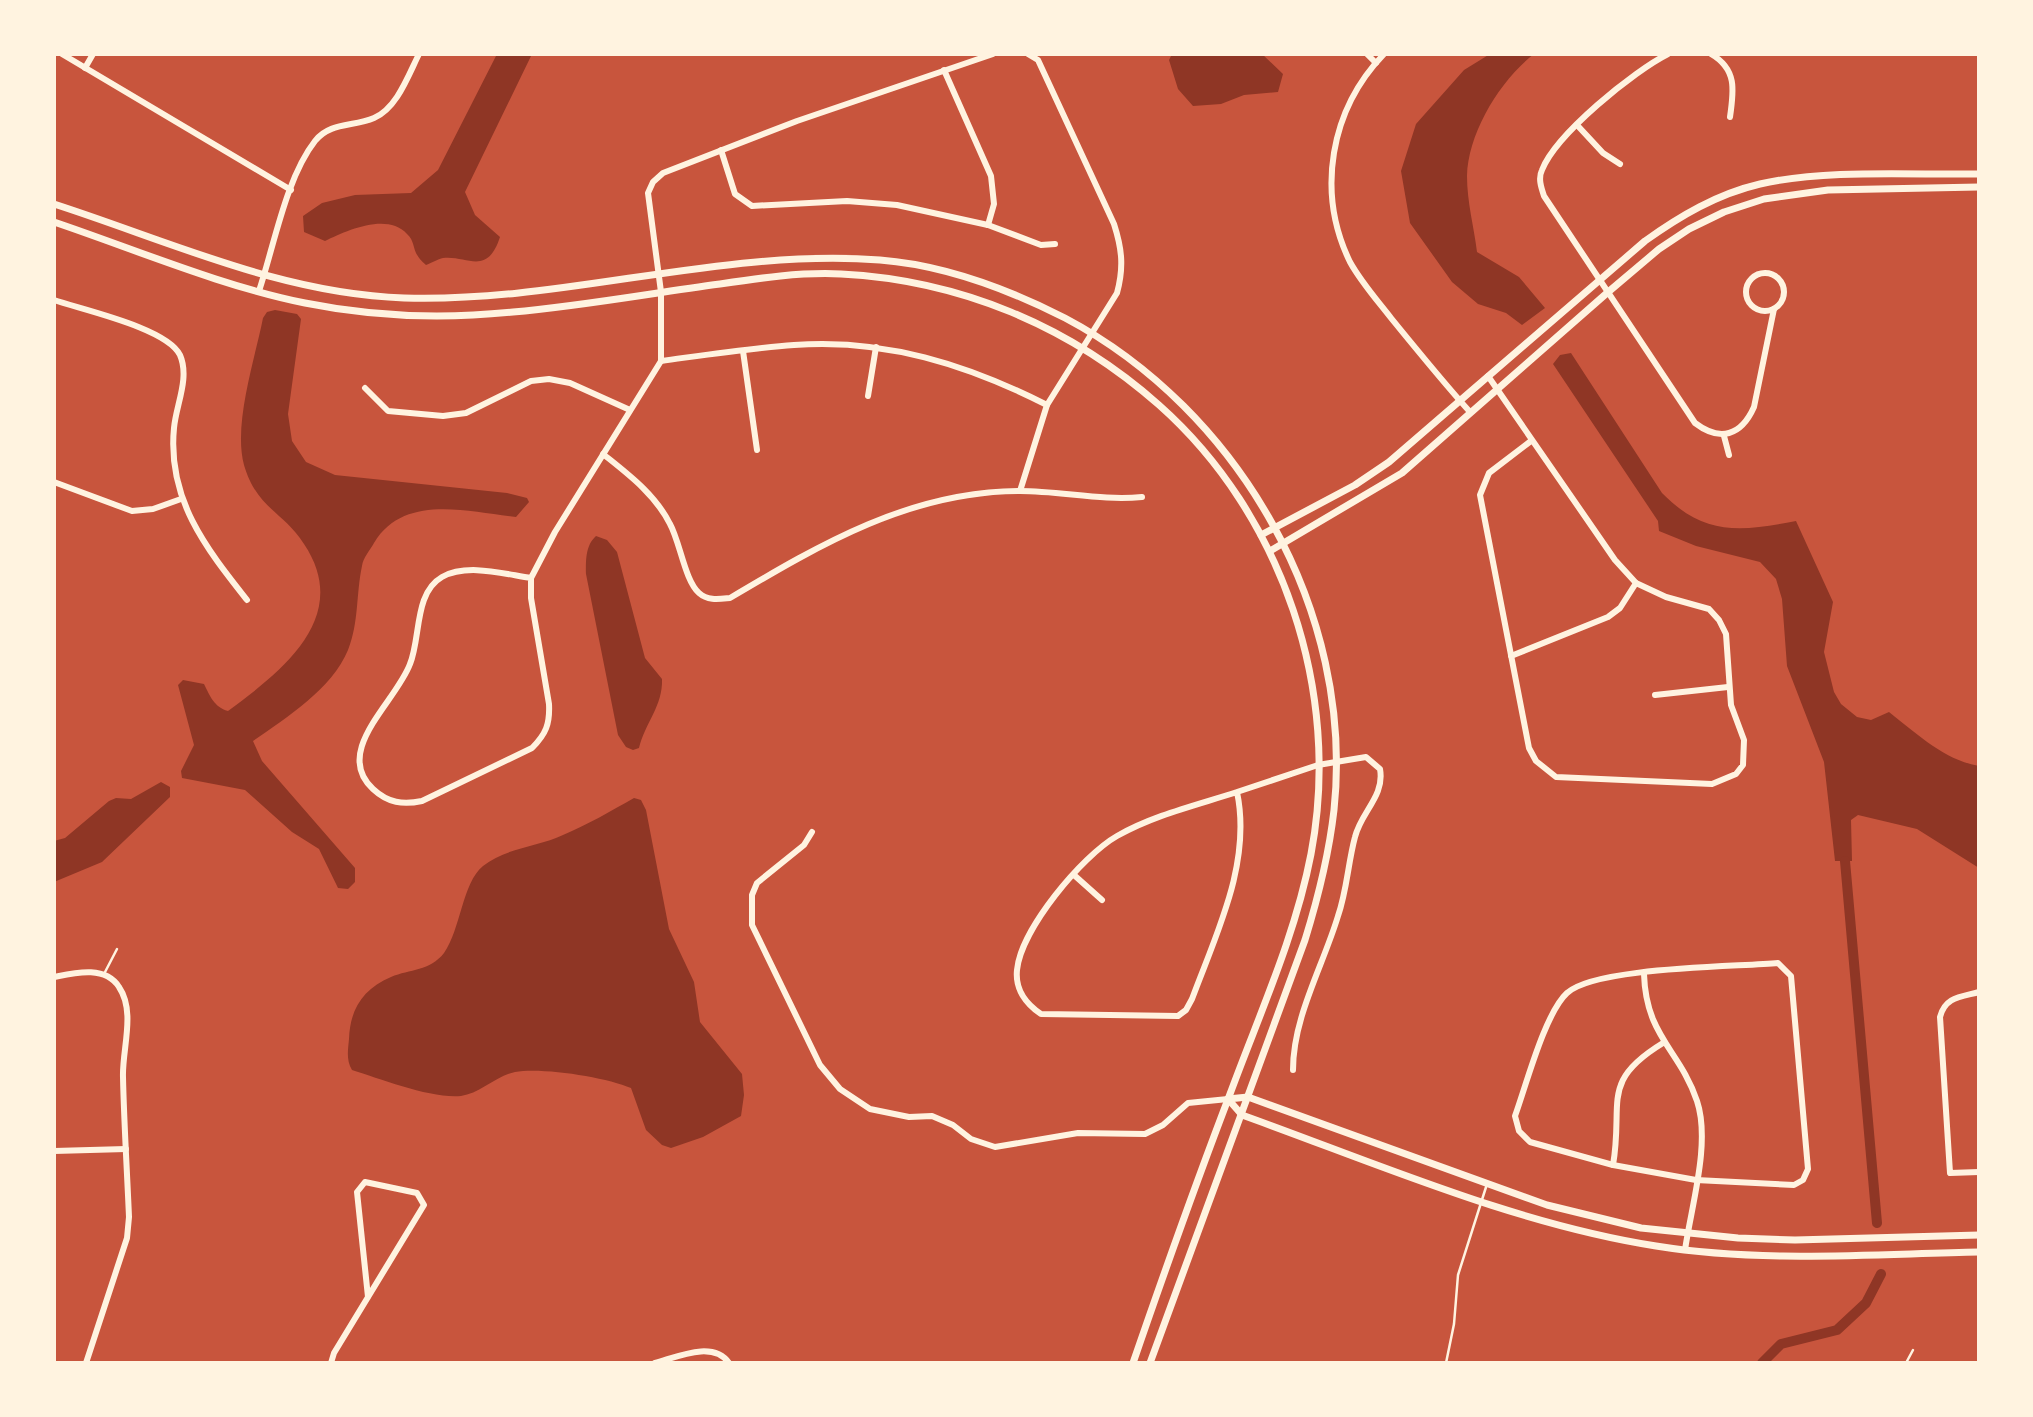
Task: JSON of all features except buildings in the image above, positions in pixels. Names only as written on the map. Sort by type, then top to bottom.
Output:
[{"type":"street","points":[[62,54],[291,190]]},
{"type":"street","points":[[85,68],[93,54]]},
{"type":"street","points":[[259,291],[291,190],[316,139],[333,127],[373,118],[389,108],[419,54]]},
{"type":"street","points":[[531,578],[458,571],[443,576],[430,586],[424,600],[411,662],[398,690],[362,738],[359,755],[366,783],[393,802],[407,804],[422,801],[532,748],[544,737],[550,721],[531,598],[531,578],[661,361],[661,292],[649,193],[653,182],[663,173],[721,150],[993,54]]},
{"type":"street","points":[[1020,491],[1047,405],[1117,293],[1123,272],[1122,250],[1114,224],[1038,60],[1028,54]]},
{"type":"street","points":[[1367,54],[1376,63]]},
{"type":"street","points":[[1384,54],[1347,106],[1338,131],[1331,174],[1334,219],[1360,278],[1470,412]]},
{"type":"street","points":[[1668,54],[1631,77],[1577,125],[1541,170],[1540,183],[1544,196],[1695,423],[1707,433],[1724,436],[1737,432],[1748,421],[1754,407],[1774,309],[1784,295],[1782,283],[1773,274],[1755,275],[1747,285],[1746,298],[1755,309],[1774,309]]},
{"type":"street","points":[[1711,54],[1724,61],[1735,88],[1730,117]]},
{"type":"street","points":[[944,70],[991,176],[993,204],[988,225]]},
{"type":"street","points":[[1577,125],[1603,153],[1620,164]]},
{"type":"street","points":[[721,150],[735,194],[742,202],[752,206],[847,201],[897,205],[988,225],[1041,245],[1055,244]]},
{"type":"street","points":[[1261,535],[1327,501],[1389,462],[1599,280],[1678,218],[1714,199],[1759,184],[1803,178],[1979,174]]},
{"type":"street","points":[[1269,551],[1402,472],[1607,293],[1659,249],[1689,229],[1724,212],[1764,199],[1828,190],[1979,187]]},
{"type":"street","points":[[54,204],[264,276],[361,294],[442,298],[531,291],[795,257],[886,261],[935,269],[990,285],[1041,306],[1091,332],[1141,367],[1193,414],[1227,454],[1275,527],[1314,625],[1326,673],[1335,761],[1334,809],[1316,904],[1242,1115],[1150,1363]]},
{"type":"street","points":[[54,222],[259,291],[303,303],[402,316],[515,312],[781,275],[834,273],[884,277],[932,286],[1002,307],[1036,321],[1082,347],[1132,381],[1184,427],[1217,469],[1261,535],[1295,617],[1310,676],[1318,765],[1317,808],[1301,898],[1290,935],[1133,1363]]},
{"type":"street","points":[[54,300],[164,338],[179,354],[183,372],[174,427],[173,455],[181,499],[193,528],[247,600]]},
{"type":"street","points":[[661,361],[796,344],[876,348],[915,354],[968,369],[1047,405]]},
{"type":"street","points":[[868,396],[876,348]]},
{"type":"street","points":[[743,351],[757,450]]},
{"type":"street","points":[[1488,376],[1531,440],[1552,464],[1615,560],[1636,583],[1665,597],[1709,609],[1719,620],[1726,634],[1728,687],[1746,752],[1743,765],[1725,780],[1712,784],[1556,777],[1536,761],[1529,748],[1480,495],[1489,473],[1531,440]]},
{"type":"street","points":[[365,388],[388,411],[443,416],[466,413],[531,381],[550,379],[570,383],[630,410]]},
{"type":"street","points":[[1724,436],[1729,455]]},
{"type":"street","points":[[603,454],[654,500],[678,541],[690,581],[700,594],[714,600],[730,598],[823,544],[869,522],[920,504],[1020,491],[1111,500],[1142,497]]},
{"type":"street","points":[[54,482],[132,511],[153,509],[181,499]]},
{"type":"street","points":[[1511,656],[1608,617],[1620,608],[1636,583]]},
{"type":"street","points":[[1654,695],[1728,687]]},
{"type":"street","points":[[1237,792],[1243,825],[1236,874],[1186,1010],[1178,1016],[1041,1014],[1030,1006],[1017,979],[1021,949],[1074,875],[1115,837],[1145,823],[1237,792],[1318,765],[1366,757],[1374,761],[1380,769],[1380,789],[1363,814],[1354,838],[1340,912],[1295,1036],[1293,1070]]},
{"type":"street","points":[[812,832],[804,845],[758,883],[751,902],[752,925],[820,1065],[840,1089],[870,1109],[909,1117],[932,1116],[953,1125],[971,1139],[995,1147],[1078,1133],[1145,1134],[1163,1125],[1188,1103],[1248,1097],[1487,1184],[1589,1217],[1687,1234],[1795,1240],[1979,1235]]},
{"type":"street","points":[[1074,875],[1102,900]]},
{"type":"street","points":[[1778,963],[1791,976],[1808,1169],[1803,1180],[1794,1185],[1696,1180],[1613,1165],[1530,1142],[1519,1131],[1515,1116],[1550,1020],[1566,993],[1577,985],[1607,976],[1778,963]]},
{"type":"street","points":[[54,978],[83,972],[104,975],[120,987],[127,1009],[123,1073],[127,1238],[86,1363]]},
{"type":"street","points":[[1644,974],[1645,997],[1663,1043],[1688,1079],[1701,1116],[1702,1138],[1685,1250]]},
{"type":"street","points":[[1979,992],[1952,999],[1943,1006],[1940,1017],[1950,1173],[1979,1172]]},
{"type":"street","points":[[1613,1165],[1618,1139],[1620,1081],[1636,1061],[1663,1043]]},
{"type":"street","points":[[1228,1099],[1242,1115],[1481,1200],[1572,1229],[1685,1250],[1796,1255],[1979,1252]]},
{"type":"street","points":[[54,1151],[126,1149]]},
{"type":"street","points":[[331,1363],[424,1205],[416,1193],[365,1182],[356,1192],[368,1297]]},
{"type":"street","points":[[655,1363],[697,1352],[720,1353],[729,1363]]},
{"type":"lane","points":[[104,975],[117,949]]},
{"type":"lane","points":[[1446,1363],[1454,1324],[1458,1275],[1487,1184]]},
{"type":"lane","points":[[1906,1363],[1913,1350]]},
{"type":"shaded area","points":[[497,54],[532,54],[465,192],[475,215],[500,237],[489,257],[476,261],[443,258],[426,265],[418,256],[407,234],[389,224],[366,226],[325,241],[304,232],[303,216],[322,203],[355,195],[411,193],[438,170]]},
{"type":"shaded area","points":[[1172,54],[1262,54],[1283,74],[1278,92],[1244,95],[1221,104],[1193,106],[1178,89],[1169,60]]},
{"type":"shaded area","points":[[1490,54],[1534,54],[1509,78],[1488,109],[1473,142],[1467,176],[1477,252],[1519,277],[1545,308],[1522,325],[1506,313],[1478,304],[1452,282],[1410,223],[1401,171],[1416,124],[1464,70]]},
{"type":"shaded area","points":[[275,310],[297,314],[301,319],[288,414],[292,441],[306,462],[335,475],[507,493],[527,498],[529,502],[516,517],[438,509],[419,511],[402,517],[387,527],[365,557],[354,629],[341,664],[307,702],[253,741],[262,761],[355,868],[355,882],[348,889],[338,888],[319,849],[292,832],[245,790],[182,778],[181,771],[194,745],[178,685],[183,680],[204,684],[216,704],[228,711],[269,679],[304,640],[315,619],[320,595],[317,571],[304,544],[256,491],[249,480],[241,449],[243,411],[263,318],[267,312]]},
{"type":"shaded area","points":[[1571,353],[1662,493],[1678,507],[1708,524],[1724,527],[1757,527],[1796,521],[1833,602],[1824,652],[1834,692],[1841,704],[1857,717],[1871,720],[1889,712],[1942,752],[1979,766],[1979,868],[1917,829],[1858,815],[1851,820],[1852,861],[1835,861],[1824,762],[1787,666],[1782,599],[1776,579],[1760,562],[1696,546],[1659,531],[1658,521],[1553,364],[1560,355]]},
{"type":"shaded area","points":[[596,536],[607,540],[617,552],[645,658],[662,679],[657,706],[639,748],[633,750],[626,747],[618,735],[586,574],[588,549]]},
{"type":"shaded area","points":[[161,782],[170,787],[170,797],[102,862],[54,882],[54,841],[65,838],[109,801],[116,798],[131,799]]},
{"type":"shaded area","points":[[634,798],[641,800],[646,810],[669,929],[694,982],[700,1022],[742,1074],[744,1095],[741,1116],[703,1137],[671,1148],[662,1145],[646,1130],[631,1088],[606,1080],[557,1072],[515,1072],[468,1095],[449,1096],[406,1088],[352,1070],[348,1055],[350,1028],[360,1001],[381,982],[426,966],[444,953],[450,943],[470,883],[483,866],[511,851],[572,831]]},
{"type":"waterway","points":[[1845,861],[1877,1223]]},
{"type":"waterway","points":[[1762,1363],[1781,1344],[1837,1330],[1866,1303],[1881,1274]]}]
